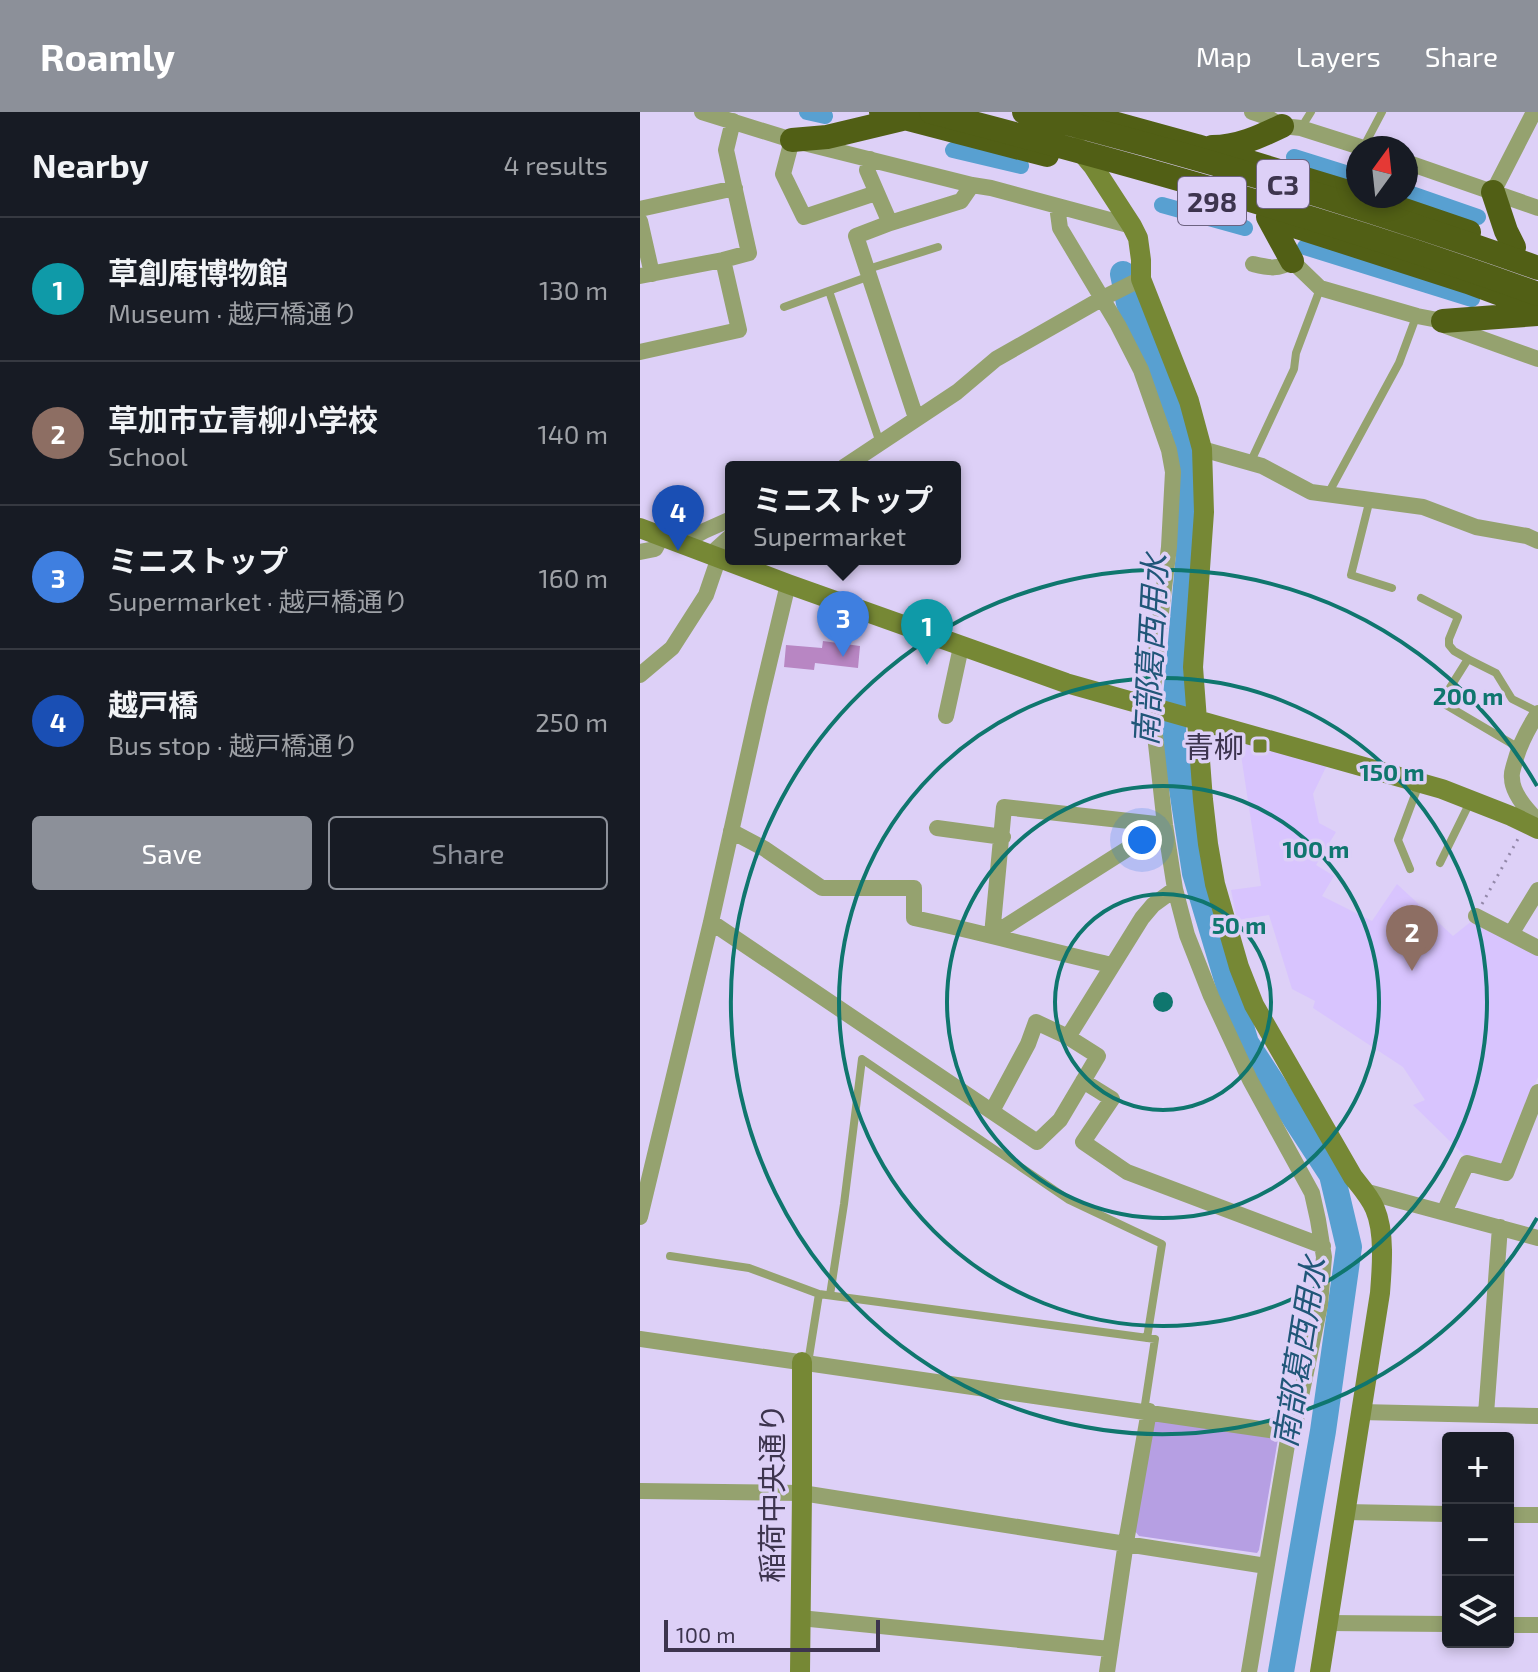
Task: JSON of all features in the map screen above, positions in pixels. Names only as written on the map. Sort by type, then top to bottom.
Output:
[{"type":"highway","name":"C3","points":[[931,112],[1129,164],[1268,205],[1383,240],[1538,294]]},
{"type":"highway","name":"C3","points":[[1024,112],[1271,180],[1538,268]]},
{"type":"highway","name":"298","points":[[1073,112],[1346,191]]},
{"type":"highway","name":"298","points":[[892,115],[1093,166],[1268,217],[1468,282],[1538,311]]},
{"type":"highway","points":[[792,140],[827,137],[892,115]]},
{"type":"highway","points":[[1197,146],[1228,147],[1292,127]]},
{"type":"highway","points":[[1493,192],[1514,247]]},
{"type":"highway","name":"298","points":[[1398,208],[1538,256]]},
{"type":"highway","points":[[1268,217],[1292,261]]},
{"type":"highway","points":[[1443,321],[1538,311]]},
{"type":"street","points":[[702,112],[792,140],[1132,226]]},
{"type":"street","points":[[1050,112],[1093,166],[1138,238],[1141,279],[1189,401],[1202,449],[1204,512],[1194,643],[1194,719],[1215,884],[1239,967],[1269,1033],[1353,1177],[1376,1210],[1380,1231],[1380,1293],[1320,1672]]},
{"type":"street","points":[[1254,112],[1346,143]]},
{"type":"street","points":[[1493,192],[1534,112]]},
{"type":"street","points":[[640,221],[646,275],[749,253],[726,150],[733,121]]},
{"type":"street","points":[[792,140],[783,174],[804,217],[876,193]]},
{"type":"street","points":[[870,159],[867,170],[890,223]]},
{"type":"street","points":[[1418,166],[1538,208]]},
{"type":"street","points":[[916,418],[856,236],[961,201],[972,185]]},
{"type":"street","points":[[640,209],[735,188]]},
{"type":"street","points":[[1057,206],[1060,228],[1103,298],[1141,370],[1169,450],[1173,472],[1169,547],[1155,662],[1165,825],[1175,889],[1187,935],[1211,996],[1250,1080],[1312,1193],[1323,1246],[1320,1305],[1296,1420],[1289,1433],[1249,1672]]},
{"type":"street","points":[[640,352],[739,330],[723,260]]},
{"type":"street","points":[[1253,264],[1273,269],[1292,261],[1320,288],[1443,321],[1446,326],[1538,359]]},
{"type":"street","points":[[853,461],[965,387],[996,359],[1141,279]]},
{"type":"street","points":[[1202,449],[1251,461],[1311,492],[1423,507],[1476,527],[1527,536],[1538,541]]},
{"type":"street","points":[[682,543],[725,522]]},
{"type":"street","points":[[640,528],[725,559]]},
{"type":"street","points":[[640,552],[655,549],[662,536]]},
{"type":"street","points":[[640,675],[672,648],[706,595],[715,555],[725,543]]},
{"type":"street","points":[[740,565],[1066,683],[1420,782],[1534,824]]},
{"type":"street","points":[[640,1217],[644,1180],[711,922],[788,584]]},
{"type":"street","points":[[946,716],[961,647]]},
{"type":"street","points":[[1534,824],[1531,813],[1515,790],[1512,777],[1519,748],[1538,713]]},
{"type":"street","points":[[992,935],[1004,807],[1165,825]]},
{"type":"street","points":[[992,935],[1165,825]]},
{"type":"street","points":[[937,828],[1003,837]]},
{"type":"street","points":[[731,831],[783,860],[822,888],[914,888],[914,918],[1111,965]]},
{"type":"street","points":[[1068,1037],[1142,918],[1153,905],[1175,889]]},
{"type":"street","points":[[1511,934],[1538,890]]},
{"type":"street","points":[[1476,916],[1538,948]]},
{"type":"street","points":[[711,922],[1037,1142],[1060,1120],[1098,1056],[1036,1022],[1028,1044],[992,1111]]},
{"type":"street","points":[[1083,1081],[1112,1099],[1083,1142],[1127,1172],[1323,1246]]},
{"type":"street","points":[[1444,1212],[1467,1163],[1506,1173],[1538,1092]]},
{"type":"street","points":[[1364,1191],[1538,1238]]},
{"type":"street","points":[[1486,1414],[1500,1227]]},
{"type":"street","points":[[640,1339],[1289,1433]]},
{"type":"street","name":"稲荷中央通り","points":[[800,1672],[805,1363]]},
{"type":"street","points":[[1107,1672],[1146,1411]]},
{"type":"street","points":[[1360,1412],[1538,1416]]},
{"type":"street","points":[[640,1491],[802,1493],[1266,1566]]},
{"type":"street","points":[[1345,1512],[1442,1514]]},
{"type":"street","points":[[1514,1515],[1538,1515]]},
{"type":"street","points":[[800,1618],[1110,1649]]},
{"type":"street","points":[[1327,1623],[1442,1624]]},
{"type":"street","points":[[1514,1625],[1538,1625]]},
{"type":"lane","points":[[1292,127],[1311,112]]},
{"type":"lane","points":[[1370,136],[1382,112]]},
{"type":"lane","points":[[784,307],[938,247]]},
{"type":"lane","points":[[1251,461],[1294,369],[1296,353],[1320,288]]},
{"type":"lane","points":[[829,291],[880,443]]},
{"type":"lane","points":[[1328,494],[1399,363],[1417,316]]},
{"type":"lane","points":[[1368,498],[1351,575],[1392,588]]},
{"type":"lane","points":[[1421,598],[1458,617],[1449,639],[1454,651],[1496,673],[1512,699],[1538,713]]},
{"type":"lane","points":[[1468,659],[1441,702],[1519,748]]},
{"type":"lane","points":[[1410,869],[1398,840],[1420,782]]},
{"type":"lane","points":[[1440,863],[1472,799]]},
{"type":"lane","points":[[830,1295],[862,1059],[1069,1200],[1162,1244],[1147,1338]]},
{"type":"lane","points":[[670,1256],[749,1268],[819,1294],[1155,1339],[1146,1411]]},
{"type":"lane","points":[[805,1363],[819,1294]]},
{"type":"path","points":[[1476,916],[1534,824]]},
{"type":"shaded area","points":[[1239,742],[1327,765],[1313,794],[1319,823],[1336,832],[1316,865],[1334,876],[1322,896],[1372,921],[1397,884],[1453,936],[1473,920],[1538,953],[1538,1077],[1520,1116],[1503,1168],[1465,1156],[1413,1105],[1425,1100],[1403,1067],[1313,1008],[1315,1001],[1292,989],[1269,915],[1237,920],[1231,890],[1261,886]]},
{"type":"shaded area","points":[[1153,1416],[1278,1439],[1257,1553],[1139,1536],[1134,1530]]},
{"type":"building","points":[[823,641],[860,646],[858,668],[815,663],[814,670],[784,667],[786,645],[822,648]]},
{"type":"waterway","points":[[807,112],[825,116]]},
{"type":"waterway","points":[[953,150],[1021,166]]},
{"type":"waterway","points":[[1294,157],[1346,173]]},
{"type":"waterway","points":[[1418,196],[1478,217]]},
{"type":"waterway","points":[[1162,205],[1245,228]]},
{"type":"waterway","points":[[1305,247],[1472,299]]},
{"type":"waterway","name":"南部葛西用水","points":[[1123,274],[1129,303],[1184,429],[1189,553],[1173,731],[1195,873],[1246,1043],[1332,1175],[1349,1247],[1323,1431],[1281,1672]]},
{"type":"place","name":"越戸橋","points":[[678,551]]},
{"type":"place","name":"ミニストップ","points":[[843,657]]},
{"type":"place","name":"草創庵博物館","points":[[927,665]]},
{"type":"place","name":"青柳","points":[[1260,746]]},
{"type":"place","name":"草加市立青柳小学校","points":[[1412,971]]}]
